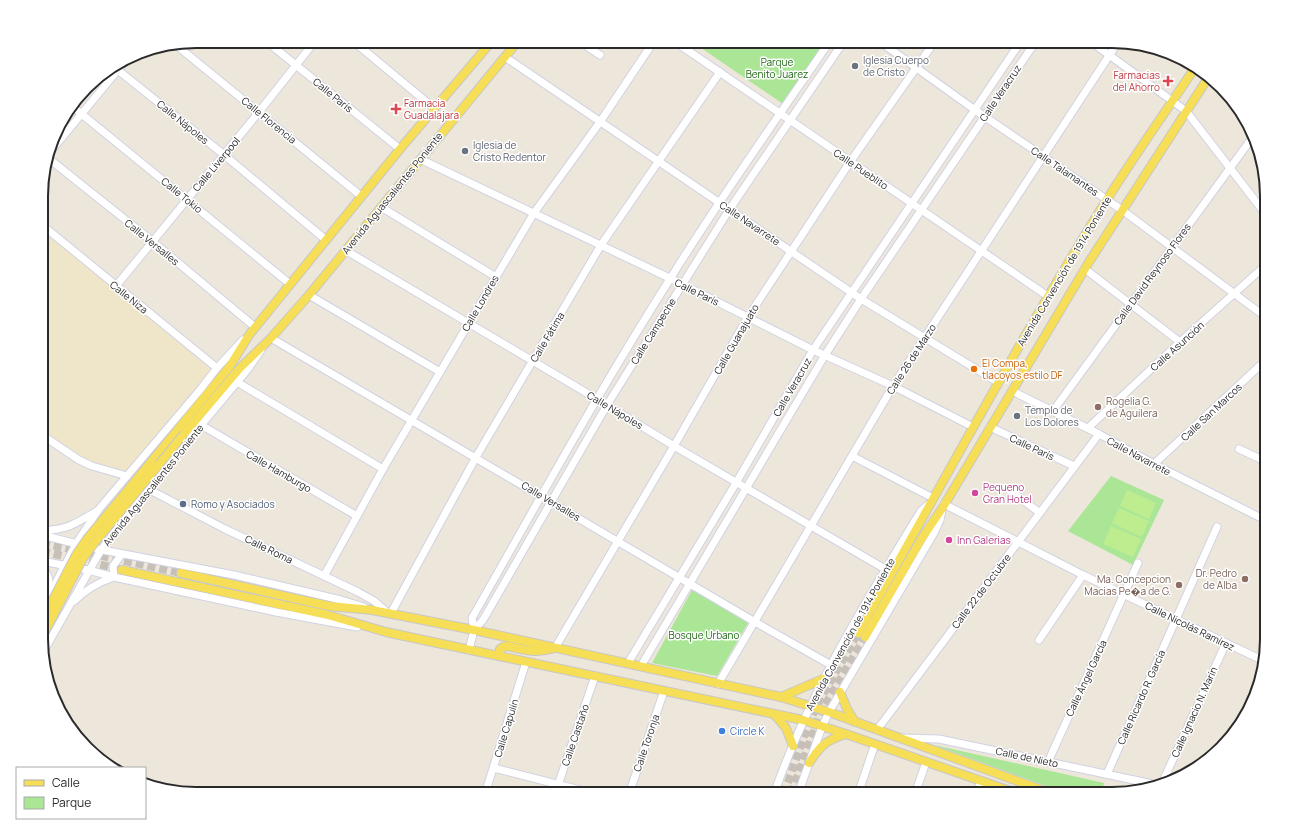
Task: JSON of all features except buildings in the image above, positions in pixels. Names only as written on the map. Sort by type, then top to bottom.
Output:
[{"type":"main road","name":"Avenida Aguascalientes Poniente","points":[[48,609],[76,555],[87,539],[230,366],[255,327],[400,149],[487,48]]},
{"type":"main road","name":"Avenida Aguascalientes Poniente","points":[[48,625],[83,558],[95,542],[240,368],[271,338],[309,295],[512,48]]},
{"type":"main road","name":"Avenida Convención de 1914 Poniente","points":[[1192,72],[1107,200],[1049,297],[973,427],[861,635],[944,505],[1085,269],[1206,82]]},
{"type":"main road","points":[[122,570],[328,615],[386,632],[803,720],[999,787]]},
{"type":"main road","points":[[181,572],[329,606],[372,610],[474,630],[781,697],[829,712],[1034,787]]},
{"type":"main road","points":[[499,656],[500,649],[507,646],[535,652],[543,652],[555,648]]},
{"type":"main road","points":[[781,697],[823,679]]},
{"type":"main road","points":[[840,692],[846,709],[855,722]]},
{"type":"main road","points":[[774,713],[786,728],[793,746]]},
{"type":"main road","points":[[809,763],[822,745],[836,737],[846,734]]},
{"type":"street","name":"Calle París","points":[[275,48],[400,149]]},
{"type":"street","name":"Calle Liverpool","points":[[116,286],[309,48]]},
{"type":"street","points":[[361,48],[435,109]]},
{"type":"street","points":[[589,48],[600,56]]},
{"type":"street","name":"Calle Londres","points":[[324,576],[383,469],[534,213],[600,122],[649,48]]},
{"type":"street","name":"Calle Pueblito","points":[[684,48],[1049,297]]},
{"type":"street","name":"Calle Campeche","points":[[469,650],[474,630],[472,618],[597,399],[670,279],[719,203],[825,48]]},
{"type":"street","name":"Calle Campeche","points":[[474,630],[483,620],[607,405],[682,284],[729,210],[839,48]]},
{"type":"street","name":"Calle Talamantes","points":[[889,48],[975,110],[1122,210],[1260,313]]},
{"type":"street","name":"Calle Guanajuato","points":[[555,648],[748,317],[850,162],[930,48]]},
{"type":"street","name":"Calle Veracruz","points":[[628,663],[813,350],[1016,48]]},
{"type":"street","name":"Calle Veracruz","points":[[641,666],[825,355],[860,300],[1031,48]]},
{"type":"street","points":[[1100,48],[1186,111],[1260,207]]},
{"type":"street","name":"Calle 26 de Marzo","points":[[718,684],[893,386],[1114,48]]},
{"type":"street","name":"Calle Florencia","points":[[180,49],[362,196]]},
{"type":"street","name":"Calle Navarrete","points":[[505,57],[791,251],[860,300],[999,383]]},
{"type":"street","name":"Calle Nápoles","points":[[118,71],[223,154],[326,240]]},
{"type":"street","name":"Calle Fátima","points":[[389,613],[476,457],[601,245],[720,72]]},
{"type":"street","points":[[58,142],[111,75]]},
{"type":"street","name":"Calle Tokio","points":[[76,110],[290,284]]},
{"type":"street","name":"Calle Veracruz","points":[[969,119],[974,120],[978,125]]},
{"type":"street","name":"Calle David Reynoso Flores","points":[[1053,411],[1250,141]]},
{"type":"street","name":"Calle París","points":[[420,159],[682,284],[813,350],[893,386],[973,427]]},
{"type":"street","name":"Calle Versalles","points":[[52,161],[255,327]]},
{"type":"street","points":[[381,207],[496,277]]},
{"type":"street","name":"Calle Niza","points":[[48,230],[217,368]]},
{"type":"street","name":"Calle Nápoles","points":[[345,250],[674,446],[885,569]]},
{"type":"street","points":[[1085,269],[1180,342]]},
{"type":"street","name":"Calle Asunción","points":[[1088,428],[1180,342],[1260,270]]},
{"type":"street","points":[[309,295],[440,372]]},
{"type":"street","name":"Avenida Aguascalientes Poniente","points":[[48,599],[76,544],[99,509],[217,368],[249,335]]},
{"type":"street","name":"Calle Versalles","points":[[271,338],[831,665]]},
{"type":"street","name":"Avenida Aguascalientes Poniente","points":[[48,643],[100,550],[132,508],[255,360],[264,344]]},
{"type":"street","name":"Calle San Marcos","points":[[1154,464],[1260,366]]},
{"type":"street","points":[[237,382],[383,469]]},
{"type":"street","name":"Calle Navarrete","points":[[1012,390],[1088,428],[1154,464],[1260,517]]},
{"type":"street","name":"Calle Hamburgo","points":[[201,425],[357,516]]},
{"type":"street","name":"Calle París","points":[[990,427],[1074,466]]},
{"type":"street","name":"Calle 22 de Octubre","points":[[877,730],[1099,434]]},
{"type":"street","points":[[48,439],[79,460],[92,466],[127,476]]},
{"type":"street","points":[[1239,449],[1260,458]]},
{"type":"street","points":[[852,456],[932,501]]},
{"type":"street","points":[[1007,488],[1040,513]]},
{"type":"street","name":"Calle Roma","points":[[148,489],[226,529],[358,592],[374,601],[389,613]]},
{"type":"street","points":[[114,492],[121,505],[132,508]]},
{"type":"street","name":"Avenida Convención de 1914 Poniente","points":[[777,787],[803,720],[823,679],[885,569],[916,518],[932,501]]},
{"type":"street","name":"Avenida Convención de 1914 Poniente","points":[[800,787],[822,727],[829,712],[934,533],[940,520],[944,505]]},
{"type":"street","name":"Calle Nicolás Ramírez","points":[[944,505],[1083,575],[1259,659]]},
{"type":"street","points":[[48,530],[74,525],[99,509]]},
{"type":"street","name":"Calle Ricardo R. García","points":[[1107,774],[1217,527]]},
{"type":"street","points":[[48,537],[100,550],[241,577],[341,600],[372,610]]},
{"type":"street","points":[[114,577],[114,566],[122,554]]},
{"type":"street","points":[[48,562],[276,612],[386,632]]},
{"type":"street","name":"Calle Ángel García","points":[[1048,762],[1125,595],[1138,563]]},
{"type":"street","points":[[1039,640],[1083,575]]},
{"type":"street","points":[[48,576],[50,583],[48,595]]},
{"type":"street","points":[[69,605],[97,584],[114,577]]},
{"type":"street","points":[[48,600],[54,594],[61,591],[68,595],[70,599],[69,605]]},
{"type":"street","name":"Calle Ignacio N. Marín","points":[[1165,777],[1226,644]]},
{"type":"street","name":"Calle Capulín","points":[[487,787],[526,662]]},
{"type":"street","name":"Calle Castaño","points":[[558,785],[595,676]]},
{"type":"street","name":"Calle Toronja","points":[[631,787],[664,691]]},
{"type":"street","name":"Calle de Nieto","points":[[900,738],[939,739],[1147,783]]},
{"type":"street","points":[[860,787],[875,744]]},
{"type":"street","points":[[917,787],[926,762]]},
{"type":"street","points":[[494,768],[566,787]]},
{"type":"street","points":[[979,787],[981,781]]},
{"type":"shaded area","points":[[48,230],[217,368],[127,476],[92,466],[48,439]]},
{"type":"green space","name":"Parque Benito Juarez","points":[[701,48],[822,48],[783,104]]},
{"type":"green space","points":[[1111,476],[1164,500],[1133,565],[1068,531]]},
{"type":"green space","points":[[1127,490],[1156,503],[1149,519],[1120,506]]},
{"type":"green space","points":[[1119,508],[1149,521],[1142,537],[1112,523]]},
{"type":"green space","points":[[1111,526],[1141,539],[1133,557],[1103,544]]},
{"type":"green space","name":"Bosque Urbano","points":[[692,590],[748,623],[717,676],[652,663]]},
{"type":"green space","points":[[934,745],[1104,783],[1103,787],[1049,787]]},
{"type":"tunnel","points":[[48,544],[181,573]]},
{"type":"tunnel","points":[[48,552],[119,569]]},
{"type":"tunnel","points":[[786,787],[816,707],[858,633]]},
{"type":"tunnel","points":[[794,787],[821,712],[865,637]]},
{"type":"place","name":"Iglesia Cuerpo de Cristo","points":[[855,66]]},
{"type":"place","name":"Farmacias del Ahorro","points":[[1168,81]]},
{"type":"place","name":"Farmacia Guadalajara","points":[[396,109]]},
{"type":"place","name":"Iglesia de Cristo Redentor","points":[[465,151]]},
{"type":"place","name":"El Compa, tlacoyos estilo DF","points":[[974,369]]},
{"type":"place","name":"Rogelia G. de Aguilera","points":[[1098,407]]},
{"type":"place","name":"Templo de Los Dolores","points":[[1017,416]]},
{"type":"place","name":"Pequeno Gran Hotel","points":[[975,493]]},
{"type":"place","name":"Romo y Asociados","points":[[183,504]]},
{"type":"place","name":"Inn Galerias","points":[[949,540]]},
{"type":"place","name":"Dr. Pedro de Alba","points":[[1245,579]]},
{"type":"place","name":"Ma. Concepcion Macias Pe�a de G.","points":[[1179,585]]},
{"type":"place","name":"Circle K","points":[[722,731]]}]
